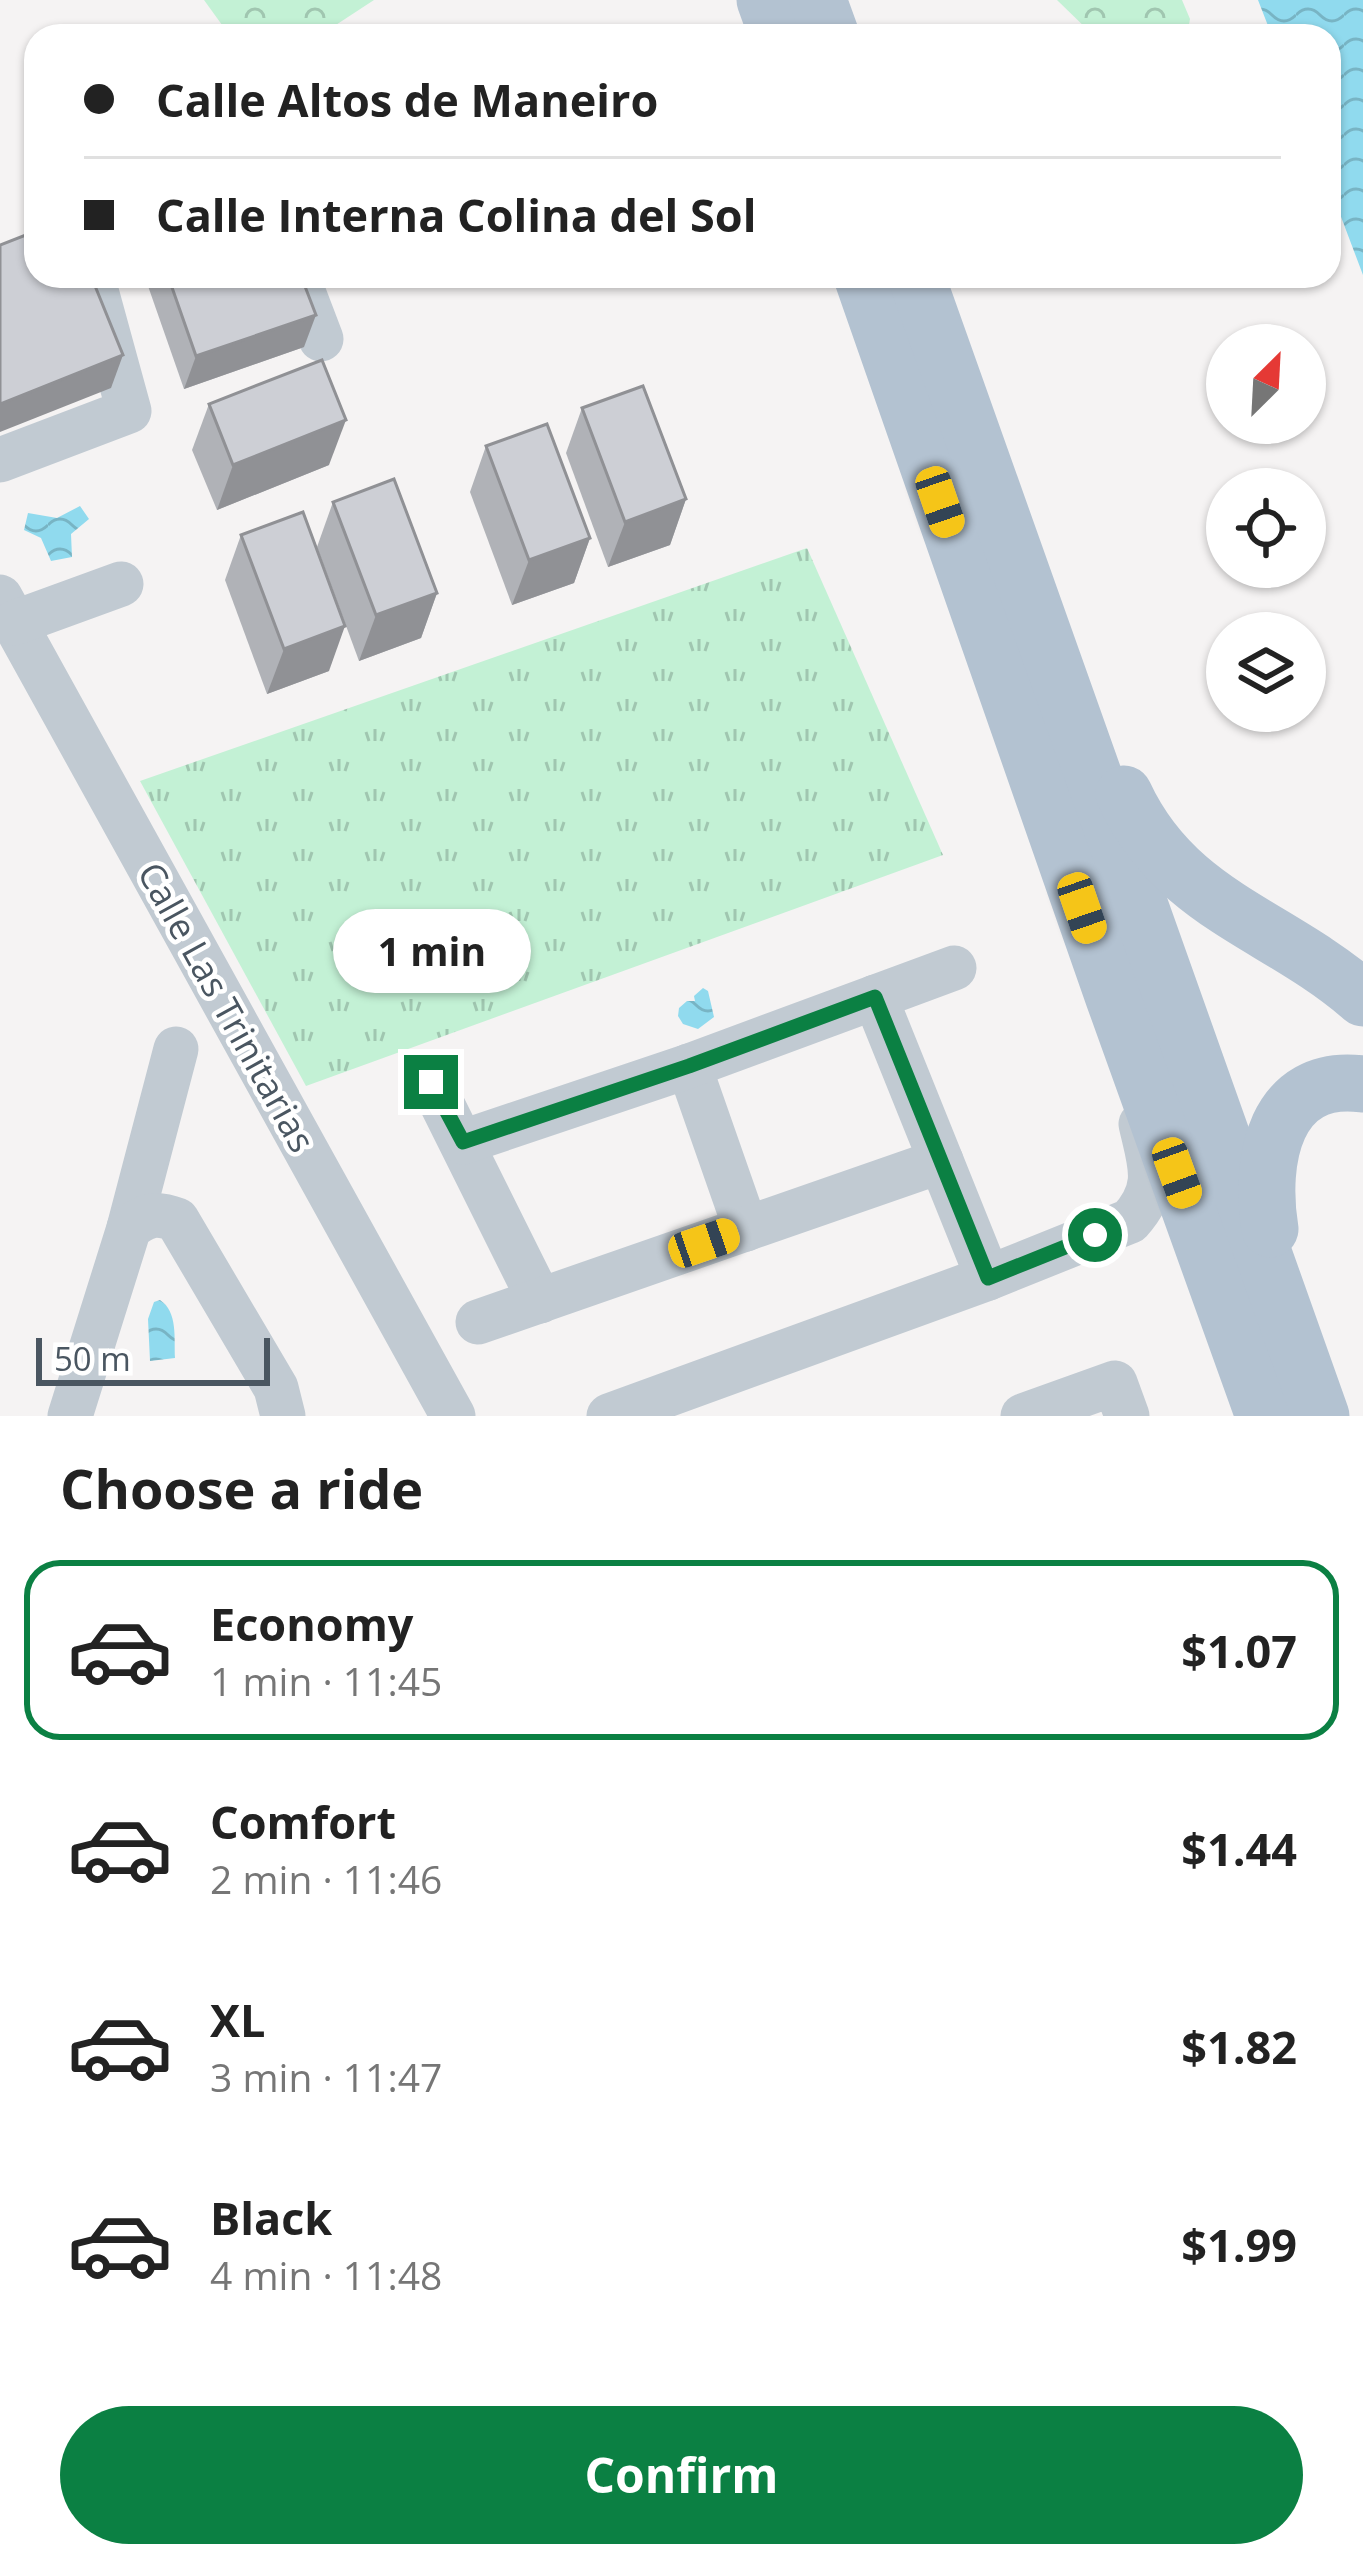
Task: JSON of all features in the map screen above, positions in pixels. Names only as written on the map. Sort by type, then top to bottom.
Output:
[{"type":"main road","points":[[866,288],[1264,1416]]},
{"type":"main road","points":[[920,288],[1321,1416]]},
{"type":"main road","points":[[1027,589],[1138,823],[1161,854],[1190,883],[1312,959],[1363,998]]},
{"type":"main road","points":[[1283,1310],[1268,1215],[1266,1172],[1271,1146],[1278,1127],[1303,1095],[1334,1084],[1363,1084]]},
{"type":"street","points":[[0,460],[130,411],[107,288]]},
{"type":"street","points":[[302,288],[321,339]]},
{"type":"street","points":[[7,610],[122,584]]},
{"type":"street","name":"Calle Las Trinitarias","points":[[7,610],[453,1416]]},
{"type":"street","points":[[463,1142],[689,1066],[954,968]]},
{"type":"street","points":[[875,997],[988,1278]]},
{"type":"street","points":[[609,1416],[795,1358],[1130,1221],[1146,1203],[1151,1179],[1114,998]]},
{"type":"street","points":[[70,1416],[129,1228],[176,1049]]},
{"type":"street","points":[[689,1066],[746,1229]]},
{"type":"street","points":[[431,1082],[540,1301]]},
{"type":"street","points":[[478,1322],[941,1161]]},
{"type":"street","points":[[129,1228],[144,1216],[160,1214],[177,1220],[276,1388],[283,1416]]},
{"type":"street","points":[[1130,1221],[1151,1227],[1171,1241],[1195,1268],[1240,1348]]},
{"type":"street","points":[[1023,1416],[1115,1383],[1126,1416]]},
{"type":"green space","points":[[204,0],[374,0],[337,24],[221,24]]},
{"type":"green space","points":[[1057,0],[1182,0],[1190,19],[1189,24],[1082,24]]},
{"type":"green space","points":[[807,548],[943,855],[306,1086],[140,781]]},
{"type":"water","points":[[1258,0],[1363,0],[1363,275],[1341,217],[1341,24],[1267,24]]},
{"type":"water","points":[[80,506],[89,519],[71,534],[72,557],[51,561],[41,538],[24,530],[28,513],[57,518]]},
{"type":"water","points":[[703,988],[708,991],[714,1017],[698,1029],[683,1024],[678,1016],[679,1008],[695,1001]]},
{"type":"water","points":[[160,1300],[172,1318],[175,1358],[150,1361],[148,1319],[154,1302]]},
{"type":"building","points":[[24,236],[24,288],[96,288],[123,355],[0,404],[0,245]]},
{"type":"building","points":[[172,288],[306,288],[316,315],[196,356]]},
{"type":"building","points":[[322,360],[346,420],[233,465],[209,404]]},
{"type":"building","points":[[643,386],[686,499],[625,522],[582,408]]},
{"type":"building","points":[[547,424],[590,538],[529,560],[486,446]]},
{"type":"building","points":[[394,479],[437,593],[376,615],[333,502]]},
{"type":"building","points":[[303,512],[345,626],[284,649],[241,535]]},
{"type":"route","points":[[431,1082],[463,1142],[875,997],[988,1278],[1095,1235]]}]
